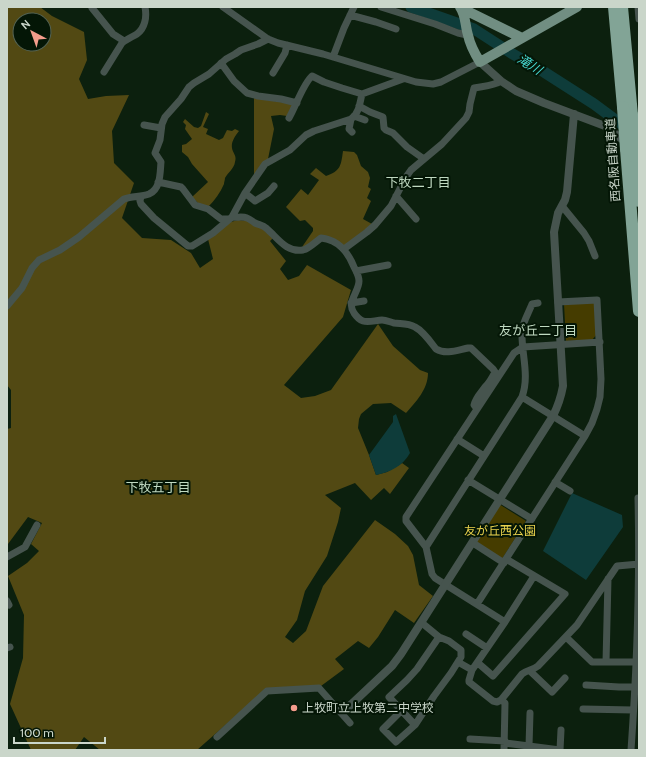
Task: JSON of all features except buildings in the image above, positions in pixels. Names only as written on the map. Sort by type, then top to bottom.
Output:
[{"type":"highway","name":"西名阪自動車道","points":[[614,7],[639,201]]},
{"type":"highway","name":"西名阪自動車道","points":[[622,7],[627,111]]},
{"type":"highway","name":"西名阪自動車道","points":[[633,153],[639,311]]},
{"type":"main road","points":[[462,10],[467,35],[480,62],[577,7]]},
{"type":"main road","points":[[462,10],[518,40]]},
{"type":"street","points":[[104,72],[118,48],[124,41],[140,31],[146,18],[145,7]]},
{"type":"street","points":[[223,7],[268,39],[416,82],[433,84],[441,82],[480,62],[501,80],[516,90],[530,97],[605,126],[633,153]]},
{"type":"street","points":[[333,57],[354,7]]},
{"type":"street","points":[[381,7],[467,35]]},
{"type":"street","points":[[638,7],[639,19]]},
{"type":"street","points":[[92,8],[113,34],[124,41]]},
{"type":"street","points":[[350,15],[396,29]]},
{"type":"street","points":[[7,306],[22,288],[32,268],[39,260],[60,250],[79,237],[124,199],[150,194],[154,191],[158,182],[161,162],[155,153],[160,140],[161,128],[165,116],[194,83],[209,74],[221,63],[244,48],[268,39]]},
{"type":"street","points":[[273,73],[288,45]]},
{"type":"street","points":[[221,63],[234,81],[247,93],[297,103]]},
{"type":"street","points":[[289,118],[304,87],[312,76],[324,82],[362,94],[403,79]]},
{"type":"street","points":[[344,249],[375,225],[392,206],[411,170],[442,144],[466,118],[469,112],[474,88],[496,84],[501,80]]},
{"type":"street","points":[[352,132],[349,129],[359,106],[362,94]]},
{"type":"street","points":[[359,106],[370,112],[383,116],[384,128],[393,133],[407,147],[424,159]]},
{"type":"street","points":[[342,713],[395,662],[406,648],[553,416],[560,401],[563,386],[554,232],[558,213],[567,192],[574,114]]},
{"type":"street","points":[[141,196],[141,204],[154,218],[190,247],[213,233],[231,218],[245,193],[265,164],[269,161],[290,150],[306,135],[314,131],[353,118],[365,120]]},
{"type":"street","points":[[144,125],[161,128]]},
{"type":"street","points":[[158,182],[181,187],[195,205],[208,209],[221,219],[250,218],[268,229],[282,244],[287,247],[297,250],[307,248],[321,238],[326,238],[344,249],[351,259],[359,281],[351,307],[356,316],[363,321],[383,320],[416,327],[440,351],[446,352],[471,348],[493,369],[495,372],[476,399],[474,405],[477,409]]},
{"type":"street","points":[[245,193],[255,201],[268,193],[274,186]]},
{"type":"street","points":[[396,196],[416,219]]},
{"type":"street","points":[[562,206],[584,233],[595,256]]},
{"type":"street","points":[[356,271],[388,265]]},
{"type":"street","points":[[477,604],[585,436],[597,409],[600,397],[601,379],[597,300],[558,302]]},
{"type":"street","points":[[352,303],[364,301]]},
{"type":"street","points":[[426,547],[522,397],[526,378],[522,329],[532,304],[538,304]]},
{"type":"street","points":[[505,622],[435,578],[432,574],[426,547],[406,521],[406,517],[514,353],[523,347],[600,342]]},
{"type":"street","points":[[522,397],[585,436]]},
{"type":"street","points":[[457,439],[484,456]]},
{"type":"street","points":[[468,480],[532,519]]},
{"type":"street","points":[[555,482],[570,491]]},
{"type":"street","points":[[631,750],[636,662],[639,564],[638,498]]},
{"type":"street","points":[[7,557],[25,547],[37,525]]},
{"type":"street","points":[[472,543],[565,594],[493,676],[478,663]]},
{"type":"street","points":[[534,576],[472,670],[469,680],[470,682],[493,701],[497,702],[501,700],[525,671],[530,671],[538,666],[577,625],[617,566],[639,564]]},
{"type":"street","points":[[606,662],[608,579]]},
{"type":"street","points":[[401,711],[383,729],[396,742],[415,725],[461,656],[462,650],[449,641],[439,637],[422,623]]},
{"type":"street","points":[[466,634],[487,648]]},
{"type":"street","points":[[566,636],[592,662],[636,662]]},
{"type":"street","points":[[415,725],[389,697],[417,668],[439,637]]},
{"type":"street","points":[[458,662],[472,670]]},
{"type":"street","points":[[530,671],[552,692],[564,678]]},
{"type":"street","points":[[586,685],[634,687]]},
{"type":"street","points":[[217,737],[267,692],[319,688],[350,722]]},
{"type":"street","points":[[501,700],[505,703],[504,745]]},
{"type":"street","points":[[583,709],[633,710]]},
{"type":"street","points":[[529,746],[530,713]]},
{"type":"street","points":[[470,739],[504,745],[529,746],[560,750],[561,730]]},
{"type":"green space","points":[[596,302],[597,334],[592,340],[566,341],[564,304]]},
{"type":"green space","name":"友が丘西公園","points":[[499,504],[526,521],[502,559],[475,542]]},
{"type":"shaded area","points":[[7,7],[40,7],[47,12],[12,12],[12,52],[52,52],[52,16],[84,32],[87,60],[79,79],[88,99],[106,96],[129,95],[112,131],[114,163],[134,183],[122,218],[142,238],[171,240],[191,253],[200,268],[213,259],[208,239],[227,223],[238,220],[248,221],[264,229],[273,238],[270,241],[286,261],[280,269],[288,280],[299,276],[307,265],[351,290],[343,317],[284,385],[301,398],[315,396],[331,390],[378,324],[393,346],[420,370],[428,373],[424,390],[406,413],[391,403],[373,404],[361,414],[358,428],[376,475],[387,472],[402,463],[409,468],[390,494],[384,488],[371,500],[355,483],[325,495],[341,508],[338,522],[327,556],[305,591],[297,620],[285,637],[293,643],[306,631],[323,586],[375,520],[395,534],[408,546],[413,555],[419,585],[433,596],[414,623],[395,610],[378,637],[369,648],[358,641],[335,659],[344,669],[321,686],[265,690],[197,750],[100,750],[84,737],[75,750],[31,750],[10,704],[23,658],[24,615],[8,576],[27,563],[39,551],[31,544],[42,523],[28,517],[7,544],[7,429],[11,428],[11,390],[7,385]]},
{"type":"shaded area","points":[[254,98],[294,104],[287,116],[271,116],[274,129],[268,159],[254,177]]},
{"type":"shaded area","points":[[206,112],[209,114],[203,127],[208,129],[206,134],[219,140],[223,138],[227,130],[232,131],[235,129],[239,131],[232,144],[236,158],[232,169],[225,178],[224,184],[219,193],[208,207],[199,204],[192,197],[208,182],[192,164],[188,157],[182,152],[182,145],[186,144],[192,139],[185,129],[186,125],[183,122],[185,119],[194,127],[198,128],[201,126]]},
{"type":"shaded area","points":[[343,151],[354,152],[357,155],[361,166],[368,172],[370,178],[368,187],[371,189],[367,198],[371,201],[363,219],[372,224],[344,247],[323,236],[309,245],[302,247],[313,231],[313,228],[305,220],[300,221],[286,207],[301,189],[308,195],[319,180],[310,174],[316,168],[326,176],[335,172],[341,164]]},
{"type":"water","points":[[396,414],[410,453],[404,462],[396,468],[376,475],[369,455],[393,422],[393,416]]},
{"type":"water","points":[[572,493],[622,515],[623,527],[586,580],[543,551]]},
{"type":"waterway","name":"滝川","points":[[411,7],[474,29],[594,104],[629,130]]},
{"type":"place","name":"上牧町立上牧第二中学校","points":[[294,708]]},
{"type":"district","name":"下牧二丁目","points":[[418,182]]},
{"type":"district","name":"友が丘二丁目","points":[[538,330]]},
{"type":"district","name":"下牧五丁目","points":[[158,487]]}]
